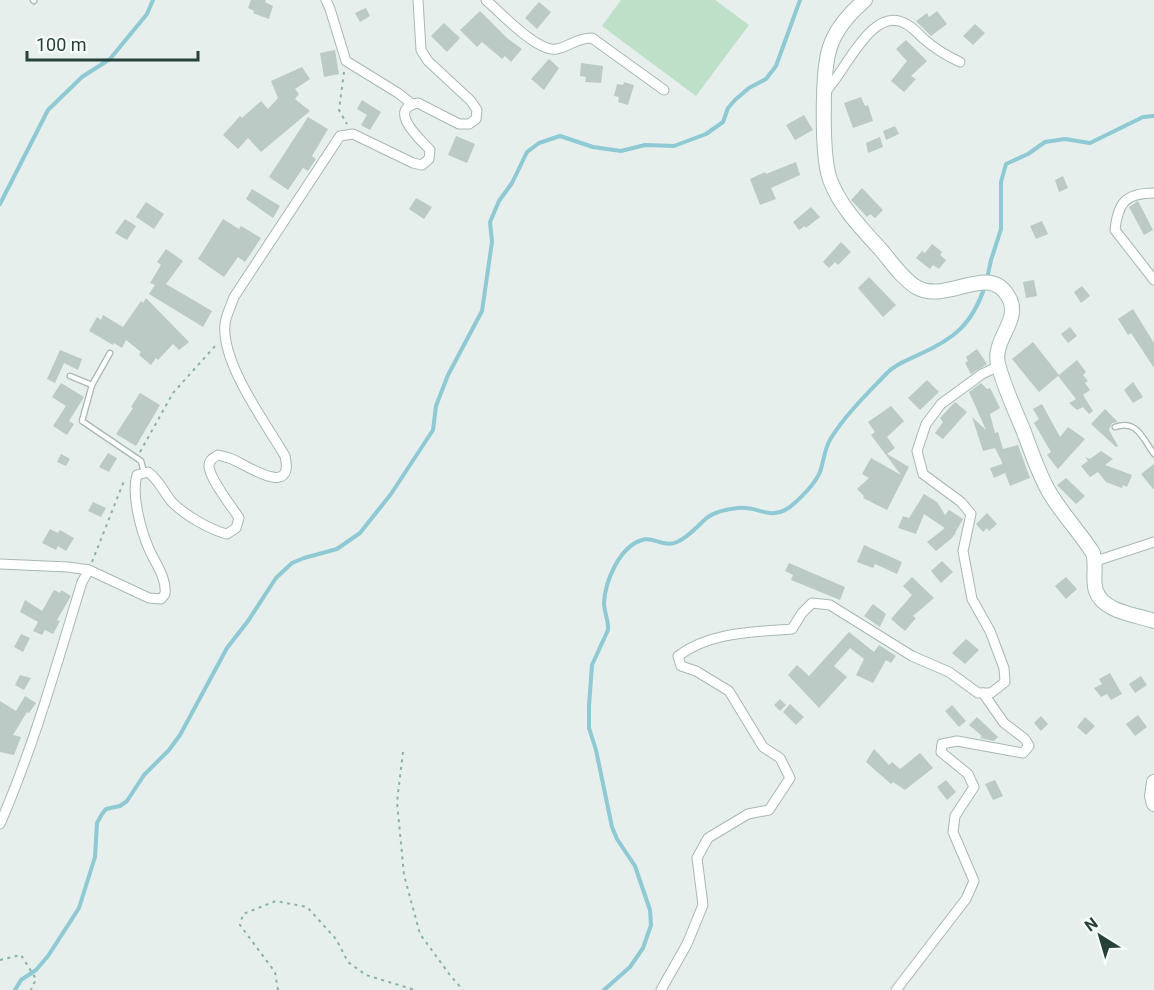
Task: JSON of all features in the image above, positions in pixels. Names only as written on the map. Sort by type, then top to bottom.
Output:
[{"type":"main road","points":[[865,0],[849,14],[831,45],[826,61],[824,93],[826,166],[830,181],[853,218],[905,278],[917,287],[930,292],[952,291],[985,282],[1002,287],[1013,306],[1012,316],[998,351],[999,366],[1047,489],[1088,546],[1096,561],[1096,591],[1103,602],[1154,621]]},
{"type":"main road","points":[[1154,782],[1152,796],[1154,804]]},
{"type":"street","points":[[0,564],[89,570],[149,598],[161,599],[165,594],[164,580],[148,546],[140,517],[134,484],[137,476],[148,472],[158,479],[172,501],[187,513],[218,532],[227,534],[236,528],[239,518],[211,474],[209,465],[212,459],[218,455],[230,458],[266,477],[277,477],[285,472],[287,465],[285,456],[234,368],[226,347],[225,323],[234,297],[340,136],[353,134],[413,163],[422,165],[429,159],[430,150],[405,121],[404,113],[412,104],[418,103],[459,124],[469,124],[476,119],[477,110],[471,101],[428,61],[421,50],[418,0]]},
{"type":"street","points":[[486,0],[540,46],[556,49],[581,38],[592,38],[664,90]]},
{"type":"street","points":[[329,3],[346,61],[412,104]]},
{"type":"street","points":[[824,93],[838,78],[851,54],[873,30],[885,21],[897,19],[909,25],[924,40],[960,62]]},
{"type":"street","points":[[1154,193],[1138,193],[1123,201],[1117,215],[1115,230],[1154,280]]},
{"type":"street","points":[[661,990],[687,944],[703,905],[697,858],[708,838],[748,814],[769,810],[790,778],[780,758],[763,747],[729,691],[696,671],[681,666],[678,656],[691,646],[710,639],[741,633],[792,629],[802,613],[812,603],[830,604],[912,656],[949,672],[978,693],[991,693],[1005,682],[1004,668],[990,631],[972,599],[963,551],[971,514],[961,502],[923,474],[917,451],[926,424],[941,404],[982,374],[999,366]]},
{"type":"street","points":[[1096,561],[1154,542]]},
{"type":"street","points":[[0,824],[12,797],[82,582],[89,570]]},
{"type":"street","points":[[896,990],[966,899],[974,881],[953,832],[955,816],[974,787],[969,774],[941,752],[942,744],[957,741],[1023,753],[1029,746],[1025,739],[1004,723],[983,693]]},
{"type":"lane","points":[[110,353],[92,385],[82,421],[139,460],[144,472]]},
{"type":"lane","points":[[70,376],[92,385]]},
{"type":"lane","points":[[1115,428],[1123,424],[1130,425],[1138,431],[1154,454]]},
{"type":"path","points":[[346,61],[339,110],[353,134]]},
{"type":"path","points":[[89,570],[123,484],[139,460],[173,393],[225,335]]},
{"type":"path","points":[[403,752],[397,802],[404,875],[420,934],[463,990]]},
{"type":"path","points":[[278,990],[275,972],[240,925],[243,914],[276,901],[307,907],[336,939],[348,962],[366,975],[415,990]]},
{"type":"path","points":[[0,960],[21,955],[36,979],[31,990]]},
{"type":"green space","points":[[621,0],[715,0],[749,25],[696,96],[602,26]]},
{"type":"building","points":[[251,0],[266,0],[265,2],[273,6],[269,19],[253,13],[254,11],[248,8]]},
{"type":"building","points":[[539,2],[551,12],[537,29],[525,18]]},
{"type":"building","points":[[366,8],[370,16],[360,22],[355,13]]},
{"type":"building","points":[[480,11],[507,38],[522,49],[511,62],[505,56],[502,59],[482,42],[477,47],[460,30]]},
{"type":"building","points":[[937,11],[947,24],[931,36],[916,21],[927,13],[929,17]]},
{"type":"building","points":[[444,23],[460,38],[447,52],[431,36]]},
{"type":"building","points":[[975,24],[985,33],[973,45],[963,36]]},
{"type":"building","points":[[906,40],[927,61],[911,76],[916,79],[904,92],[891,81],[907,61],[896,49]]},
{"type":"building","points":[[335,50],[339,74],[324,77],[320,53]]},
{"type":"building","points":[[549,59],[559,68],[544,90],[531,79]]},
{"type":"building","points":[[581,63],[603,66],[601,83],[585,82],[586,77],[580,76]]},
{"type":"building","points":[[302,67],[310,79],[295,89],[299,94],[295,99],[310,111],[261,152],[248,138],[238,149],[223,135],[240,116],[242,118],[261,101],[268,109],[278,98],[271,81]]},
{"type":"building","points":[[624,82],[634,85],[628,105],[618,102],[619,97],[614,96],[617,84],[623,85]]},
{"type":"building","points":[[861,97],[865,106],[868,105],[873,121],[853,128],[844,103]]},
{"type":"building","points":[[362,100],[381,112],[370,130],[361,125],[367,115],[357,109]]},
{"type":"building","points":[[804,115],[813,130],[795,140],[786,125]]},
{"type":"building","points":[[308,117],[328,129],[312,156],[316,159],[308,171],[303,168],[288,190],[269,177]]},
{"type":"building","points":[[895,126],[899,134],[886,140],[883,131]]},
{"type":"building","points":[[456,136],[475,144],[467,163],[448,155]]},
{"type":"building","points":[[880,137],[883,147],[868,153],[866,143]]},
{"type":"building","points":[[796,162],[800,175],[771,188],[776,199],[760,205],[750,179]]},
{"type":"building","points":[[1063,176],[1068,188],[1059,192],[1055,180]]},
{"type":"building","points":[[862,188],[883,210],[875,218],[870,214],[867,217],[851,200]]},
{"type":"building","points":[[252,189],[280,206],[273,218],[246,199]]},
{"type":"building","points":[[416,198],[432,207],[424,219],[409,209]]},
{"type":"building","points":[[1138,201],[1153,230],[1144,235],[1129,207]]},
{"type":"building","points":[[146,202],[164,214],[154,229],[136,217]]},
{"type":"building","points":[[811,207],[820,217],[806,228],[805,226],[799,230],[793,222]]},
{"type":"building","points":[[125,219],[136,226],[127,240],[115,233]]},
{"type":"building","points":[[223,219],[261,238],[245,262],[238,257],[224,277],[198,259]]},
{"type":"building","points":[[1042,221],[1048,234],[1036,239],[1030,226]]},
{"type":"building","points":[[841,242],[851,252],[838,265],[835,262],[829,268],[823,262]]},
{"type":"building","points":[[932,244],[942,252],[940,255],[946,260],[939,269],[933,265],[930,269],[916,258],[922,251],[925,253]]},
{"type":"building","points":[[166,249],[183,261],[166,284],[212,311],[203,327],[149,294],[155,285],[150,283],[161,265],[157,262]]},
{"type":"building","points":[[869,277],[896,305],[883,317],[858,288]]},
{"type":"building","points":[[1034,280],[1037,296],[1026,298],[1023,282]]},
{"type":"building","points":[[1082,286],[1090,296],[1081,303],[1074,292]]},
{"type":"building","points":[[146,298],[189,342],[179,350],[173,344],[151,365],[139,355],[141,352],[126,340],[122,348],[89,331],[97,317],[101,320],[103,315],[123,327],[141,301],[143,303]]},
{"type":"building","points":[[1133,309],[1154,343],[1154,368],[1131,333],[1128,335],[1118,319]]},
{"type":"building","points":[[1070,327],[1077,336],[1068,343],[1061,334]]},
{"type":"building","points":[[1033,342],[1059,375],[1077,360],[1086,372],[1083,375],[1088,381],[1085,383],[1090,390],[1083,395],[1093,411],[1089,414],[1083,407],[1077,410],[1069,403],[1076,399],[1058,376],[1039,392],[1012,359]]},
{"type":"building","points":[[977,349],[987,364],[971,374],[965,363],[968,361],[966,357]]},
{"type":"building","points":[[60,350],[82,359],[78,370],[64,363],[55,383],[47,379]]},
{"type":"building","points":[[927,380],[939,392],[920,410],[908,398]]},
{"type":"building","points":[[1133,382],[1143,397],[1133,403],[1124,390]]},
{"type":"building","points":[[61,383],[84,397],[69,421],[74,424],[67,435],[53,426],[66,406],[52,397]]},
{"type":"building","points":[[981,383],[987,389],[990,388],[1000,408],[990,414],[995,433],[998,432],[1003,449],[1018,445],[1030,478],[1010,486],[1005,473],[994,478],[990,468],[1002,462],[995,448],[983,451],[972,417],[986,430],[969,392]]},
{"type":"building","points":[[140,393],[160,405],[136,446],[116,434]]},
{"type":"building","points":[[955,402],[967,412],[943,439],[935,433],[943,422],[940,418]]},
{"type":"building","points":[[1042,404],[1060,437],[1068,427],[1085,439],[1058,469],[1047,455],[1051,452],[1034,423],[1039,419],[1033,409]]},
{"type":"building","points":[[891,406],[904,421],[887,437],[895,448],[887,454],[909,467],[887,510],[863,498],[864,496],[857,489],[869,478],[862,474],[871,458],[901,475],[871,435],[875,432],[868,422]]},
{"type":"building","points":[[1105,409],[1118,422],[1112,423],[1109,430],[1118,446],[1116,447],[1091,424]]},
{"type":"building","points":[[1101,451],[1113,459],[1105,465],[1132,475],[1127,487],[1123,485],[1122,488],[1106,482],[1098,472],[1090,477],[1081,466],[1088,461],[1085,457],[1090,459]]},
{"type":"building","points":[[108,453],[117,458],[109,472],[99,467]]},
{"type":"building","points":[[61,454],[70,459],[66,466],[57,462]]},
{"type":"building","points":[[1154,464],[1154,490],[1141,474]]},
{"type":"building","points":[[1066,478],[1085,496],[1076,504],[1057,485]]},
{"type":"building","points":[[924,494],[937,502],[945,515],[949,510],[963,519],[955,533],[957,536],[955,534],[936,551],[927,542],[945,528],[924,514],[916,534],[898,528],[903,516],[909,518]]},
{"type":"building","points":[[93,502],[106,508],[101,517],[88,511]]},
{"type":"building","points":[[987,513],[997,524],[989,531],[987,528],[983,532],[976,524]]},
{"type":"building","points":[[50,529],[58,533],[60,530],[74,538],[66,551],[58,546],[56,550],[42,543]]},
{"type":"building","points":[[864,545],[902,562],[897,574],[875,564],[873,568],[857,562]]},
{"type":"building","points":[[942,561],[953,572],[941,583],[931,571]]},
{"type":"building","points":[[789,563],[845,587],[840,600],[791,580],[793,575],[785,571]]},
{"type":"building","points":[[912,577],[934,598],[913,616],[916,618],[905,631],[891,619],[912,595],[903,586]]},
{"type":"building","points":[[1066,577],[1077,589],[1066,599],[1055,586]]},
{"type":"building","points":[[54,590],[60,593],[61,590],[71,596],[57,620],[60,621],[53,634],[45,630],[42,635],[33,631],[38,622],[20,612],[25,600],[42,611]]},
{"type":"building","points":[[873,604],[886,614],[880,627],[864,616]]},
{"type":"building","points":[[849,632],[874,652],[879,645],[896,656],[891,663],[886,660],[873,683],[856,675],[864,659],[850,648],[834,666],[847,677],[819,708],[788,675],[797,665],[809,676]]},
{"type":"building","points":[[21,634],[30,638],[23,652],[14,647]]},
{"type":"building","points":[[966,639],[979,650],[965,664],[952,653]]},
{"type":"building","points":[[1110,673],[1122,694],[1111,700],[1107,694],[1101,697],[1094,688],[1102,684],[1099,679]]},
{"type":"building","points":[[20,675],[31,678],[24,690],[15,685]]},
{"type":"building","points":[[1141,676],[1147,685],[1135,693],[1129,684]]},
{"type":"building","points":[[25,696],[36,703],[29,713],[27,712],[13,735],[21,737],[14,755],[0,752],[0,701],[16,711]]},
{"type":"building","points":[[780,699],[786,705],[780,711],[774,705]]},
{"type":"building","points":[[790,704],[804,717],[796,725],[783,712]]},
{"type":"building","points":[[952,705],[966,721],[959,727],[945,711]]},
{"type":"building","points":[[1138,715],[1147,727],[1135,736],[1126,724]]},
{"type":"building","points":[[1041,716],[1048,724],[1041,731],[1034,723]]},
{"type":"building","points":[[977,717],[998,737],[994,741],[980,738],[982,736],[969,725]]},
{"type":"building","points":[[1085,717],[1095,726],[1086,735],[1077,727]]},
{"type":"building","points":[[874,749],[889,765],[892,762],[900,769],[920,753],[933,768],[905,790],[893,782],[891,784],[866,762]]},
{"type":"building","points":[[946,780],[956,792],[947,800],[937,787]]},
{"type":"building","points":[[995,780],[1003,796],[993,800],[985,784]]},
{"type":"waterway","points":[[0,204],[48,110],[82,77],[110,59],[147,14],[153,0]]},
{"type":"waterway","points":[[15,990],[21,980],[36,970],[48,956],[79,908],[95,857],[97,823],[102,814],[106,809],[120,806],[127,801],[144,775],[169,750],[180,735],[227,648],[276,578],[292,563],[337,549],[360,533],[391,494],[433,430],[436,406],[448,375],[482,311],[492,242],[490,222],[499,201],[512,183],[527,152],[539,143],[560,136],[593,147],[621,151],[645,145],[674,146],[706,134],[723,122],[728,108],[735,100],[749,88],[766,79],[776,66],[800,0]]},
{"type":"waterway","points":[[987,279],[1001,229],[1001,182],[1006,164],[1028,154],[1045,142],[1065,139],[1090,143],[1143,117],[1154,116]]},
{"type":"waterway","points":[[604,990],[630,967],[643,948],[651,925],[650,910],[635,866],[612,827],[596,750],[589,728],[592,665],[608,630],[604,603],[607,585],[615,566],[626,550],[634,544],[646,539],[668,544],[677,542],[708,517],[719,512],[745,508],[776,513],[790,507],[815,481],[829,442],[857,404],[894,367],[942,343],[960,329],[974,311],[985,286]]}]
